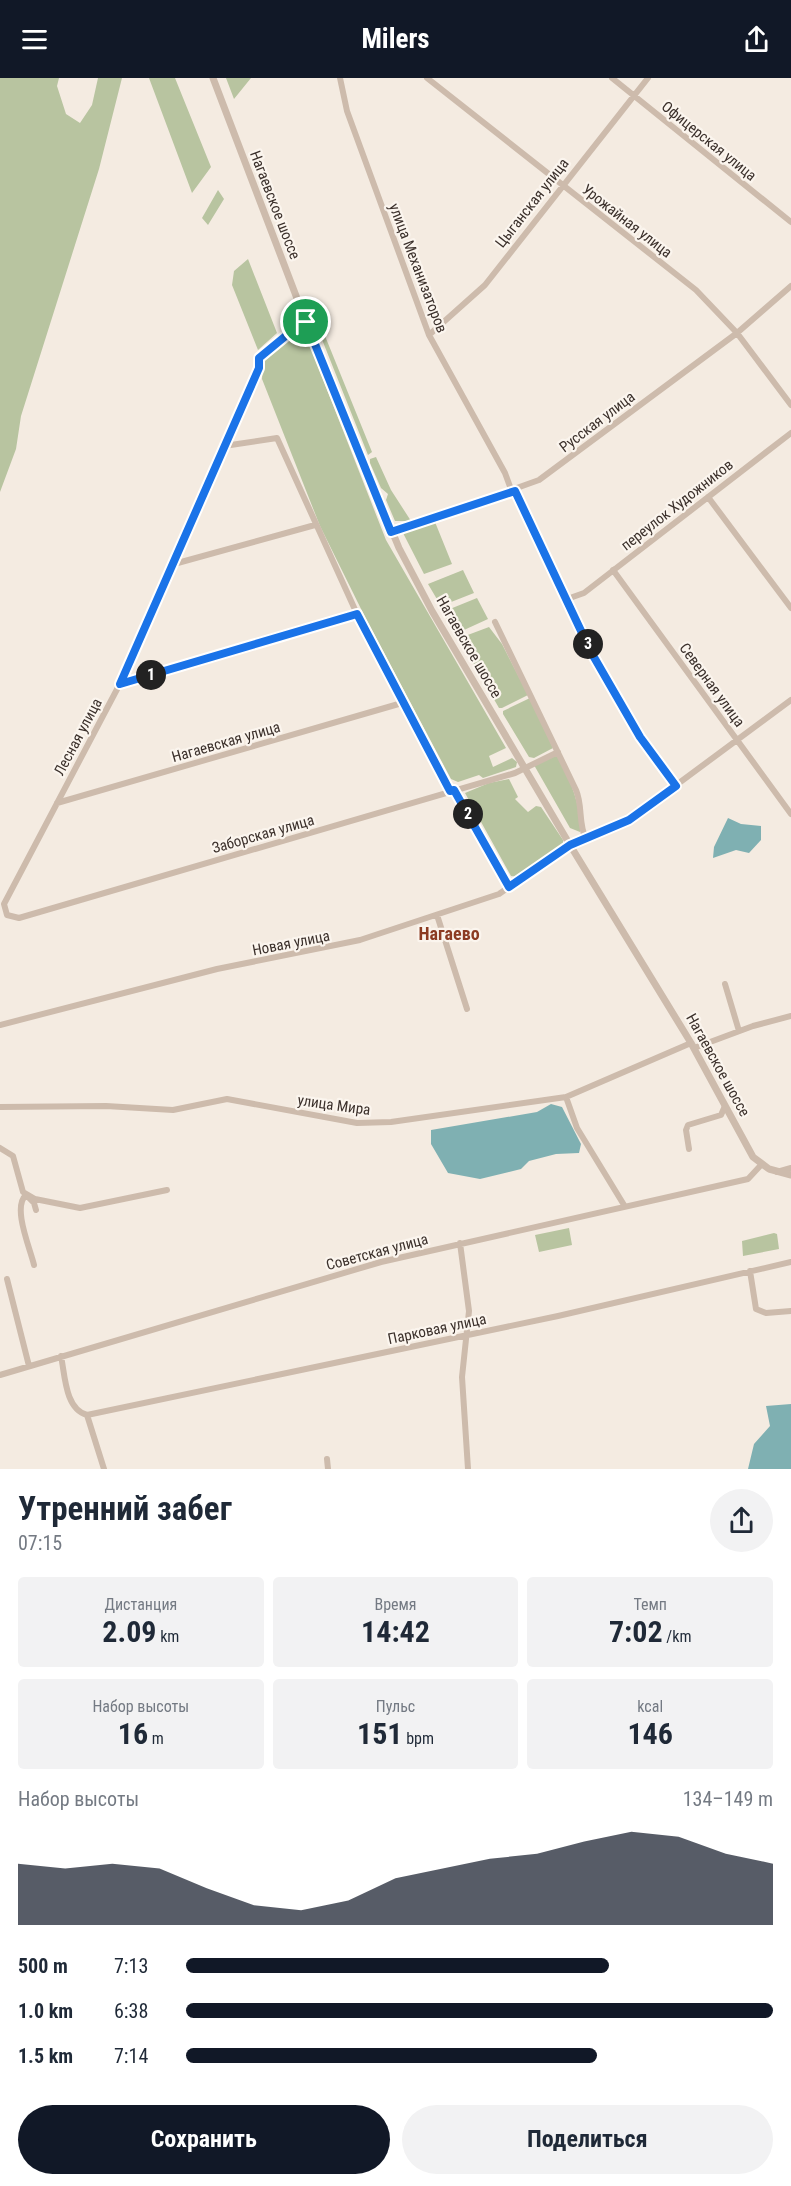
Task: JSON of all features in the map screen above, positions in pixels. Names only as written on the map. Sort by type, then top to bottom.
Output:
[{"type":"street","name":"Нагаевское шоссе","points":[[213,78],[306,322],[391,532],[432,611],[570,845],[692,1045],[753,1157],[761,1165]]},
{"type":"street","name":"улица Механизаторов","points":[[340,78],[346,111],[429,335],[505,473],[591,652],[640,737],[676,786]]},
{"type":"street","name":"Урожайная улица","points":[[427,78],[696,290],[737,333],[791,405]]},
{"type":"street","name":"Офицерская улица","points":[[612,78],[791,222]]},
{"type":"street","name":"Цыганская улица","points":[[429,335],[485,285],[648,78]]},
{"type":"street","name":"Русская улица","points":[[391,532],[514,491],[539,480],[737,333],[791,286]]},
{"type":"street","name":"Лесная улица","points":[[7,915],[4,904],[120,684],[259,368],[259,358],[299,325],[306,322]]},
{"type":"street","name":"переулок Художников","points":[[567,598],[577,596],[613,570],[791,433]]},
{"type":"street","points":[[224,446],[277,438],[315,525],[402,704],[509,887]]},
{"type":"street","points":[[708,498],[791,608]]},
{"type":"street","points":[[174,564],[315,525]]},
{"type":"street","name":"Северная улица","points":[[613,570],[791,814]]},
{"type":"street","points":[[120,684],[357,614]]},
{"type":"street","points":[[495,622],[580,801],[582,831],[586,839]]},
{"type":"street","name":"Новая улица","points":[[0,1025],[217,969],[360,940],[499,894],[570,845],[629,820],[791,700]]},
{"type":"street","name":"Нагаевская улица","points":[[57,803],[402,704]]},
{"type":"street","name":"Заборская улица","points":[[7,915],[19,918],[515,773],[558,752]]},
{"type":"street","points":[[437,915],[467,1009]]},
{"type":"street","points":[[725,984],[739,1031]]},
{"type":"street","name":"улица Мира","points":[[0,1107],[106,1106],[173,1110],[227,1099],[348,1121],[371,1123],[418,1119],[566,1096],[692,1045],[791,1016]]},
{"type":"street","points":[[566,1096],[577,1128],[624,1205]]},
{"type":"street","points":[[689,1149],[686,1130],[688,1125],[721,1115],[725,1106]]},
{"type":"street","points":[[0,1148],[13,1156],[26,1195],[34,1203],[36,1210]]},
{"type":"street","points":[[761,1165],[791,1175]]},
{"type":"street","name":"Советская улица","points":[[0,1375],[381,1262],[624,1205],[748,1179],[761,1165]]},
{"type":"street","points":[[777,1172],[791,1168]]},
{"type":"street","points":[[26,1195],[69,1208],[90,1208],[128,1197],[167,1190]]},
{"type":"street","points":[[26,1195],[20,1201],[18,1209],[34,1265]]},
{"type":"street","points":[[460,1243],[469,1311],[465,1335],[462,1398],[468,1469]]},
{"type":"street","name":"Парковая улица","points":[[87,1415],[465,1335],[791,1262]]},
{"type":"street","points":[[750,1271],[755,1304],[759,1312],[791,1311]]},
{"type":"street","points":[[7,1279],[29,1366]]},
{"type":"street","points":[[61,1356],[70,1401],[81,1413],[87,1415],[104,1469]]},
{"type":"street","points":[[327,1459],[328,1469]]},
{"type":"green space","points":[[0,78],[59,78],[57,86],[66,114],[80,123],[92,105],[98,78],[122,78],[99,169],[21,416],[16,449],[0,492]]},
{"type":"green space","points":[[149,78],[175,78],[211,167],[192,193]]},
{"type":"green space","points":[[226,78],[251,78],[234,99]]},
{"type":"green space","points":[[218,190],[224,199],[208,225],[202,218]]},
{"type":"green space","points":[[248,259],[277,333],[258,350],[232,285],[234,271]]},
{"type":"green space","points":[[321,326],[372,452],[368,455],[317,327]]},
{"type":"green space","points":[[304,331],[386,540],[506,748],[489,756],[493,767],[512,758],[517,762],[516,767],[483,778],[479,775],[458,782],[451,779],[365,617],[320,526],[262,379],[263,362],[298,332]]},
{"type":"green space","points":[[376,457],[391,490],[411,521],[395,521],[386,500],[388,494],[381,488],[370,463],[370,459]]},
{"type":"green space","points":[[435,522],[452,564],[424,574],[403,533]]},
{"type":"green space","points":[[463,570],[474,593],[441,606],[428,584]]},
{"type":"green space","points":[[477,598],[488,619],[464,630],[454,631],[444,615],[445,611]]},
{"type":"green space","points":[[489,627],[502,644],[528,695],[502,708],[499,708],[461,642],[465,636]]},
{"type":"green space","points":[[530,698],[553,748],[534,758],[529,757],[503,714],[503,711]]},
{"type":"green space","points":[[557,755],[577,801],[580,832],[570,828],[534,765]]},
{"type":"green space","points":[[509,779],[518,797],[515,799],[528,812],[536,806],[541,807],[563,840],[563,845],[523,871],[519,877],[511,876],[465,793],[489,783]]},
{"type":"green space","points":[[569,1228],[572,1245],[539,1252],[535,1235]]},
{"type":"green space","points":[[777,1234],[779,1249],[743,1256],[742,1241]]},
{"type":"water","points":[[728,818],[741,824],[761,826],[761,840],[749,853],[736,850],[713,858],[714,847]]},
{"type":"water","points":[[551,1104],[562,1107],[581,1144],[579,1153],[556,1154],[529,1161],[521,1169],[480,1179],[448,1173],[431,1144],[431,1130],[537,1112]]},
{"type":"water","points":[[791,1404],[791,1469],[748,1469],[754,1444],[770,1426],[766,1406]]},
{"type":"district","name":"Нагаево","points":[[449,933]]},
{"type":"route","points":[[306,322],[391,532],[434,520],[515,491],[591,652],[640,737],[676,786],[629,820],[570,845],[509,887],[454,790],[450,791],[402,704],[357,614],[120,684],[259,368],[259,358],[299,325],[306,322]]}]
